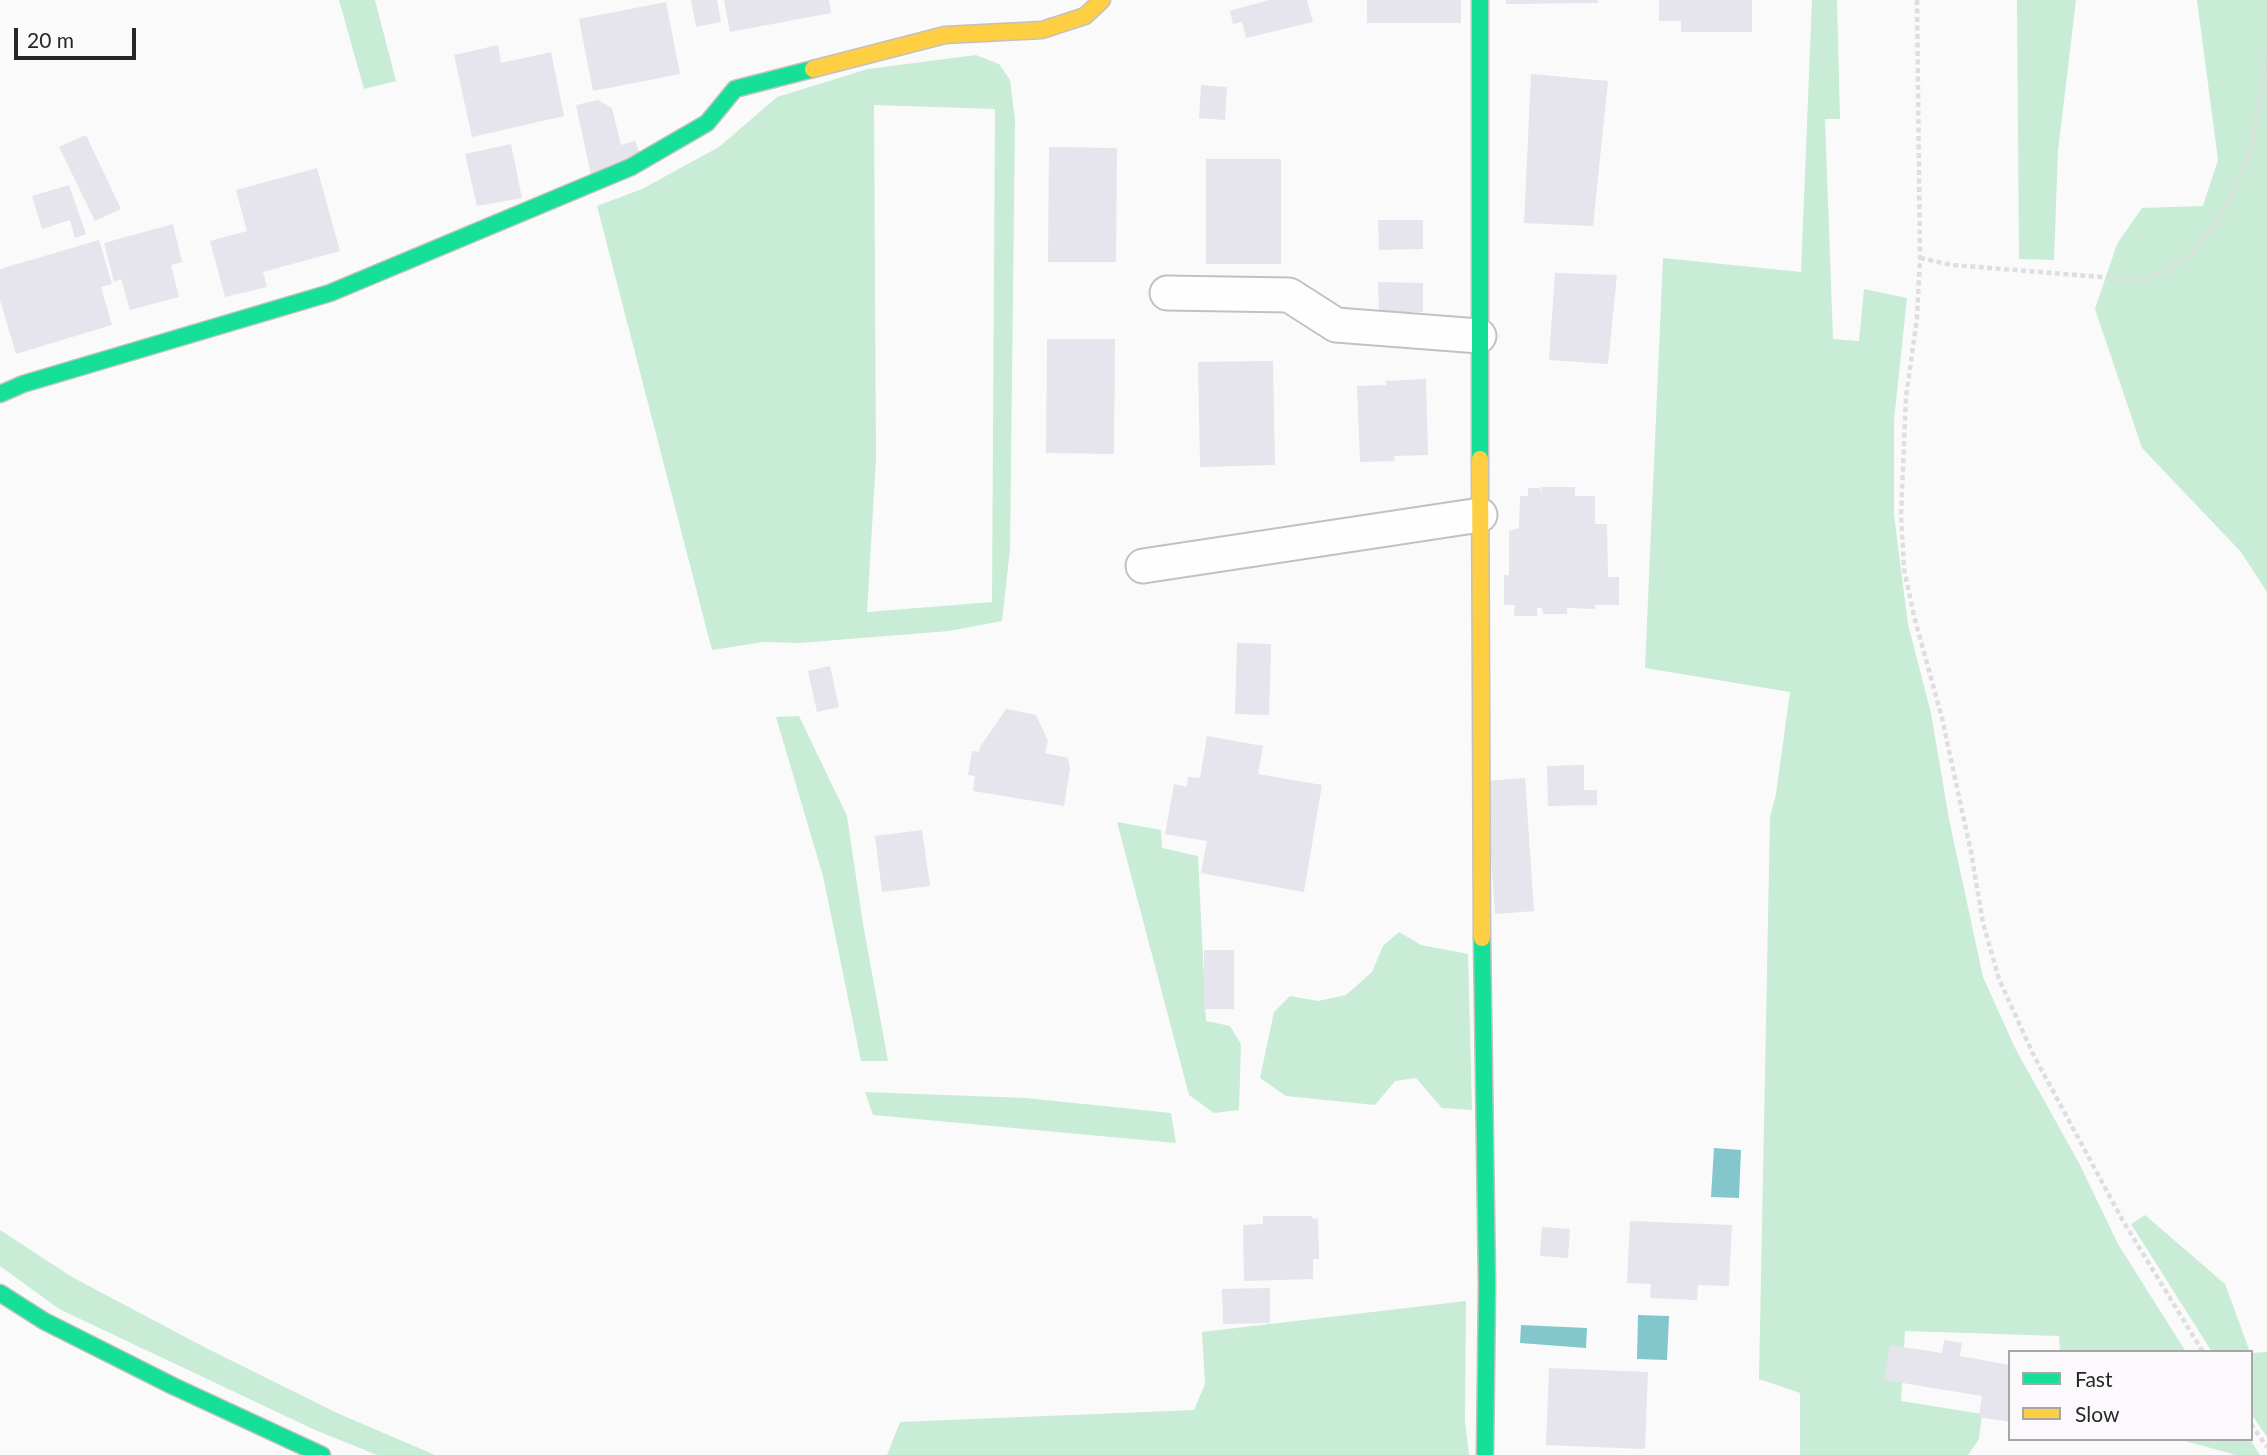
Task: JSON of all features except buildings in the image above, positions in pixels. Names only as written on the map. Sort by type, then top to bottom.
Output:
[{"type":"street","points":[[0,394],[23,384],[330,293],[631,167],[707,123],[735,89],[945,35],[1042,30],[1085,16],[1102,0]]},
{"type":"street","points":[[1480,0],[1480,773],[1487,1310],[1485,1455]]},
{"type":"street","points":[[1167,293],[1289,295],[1336,325],[1479,336]]},
{"type":"street","points":[[1143,566],[1480,515]]},
{"type":"street","points":[[0,1293],[44,1321],[149,1375],[322,1455]]},
{"type":"path","points":[[1917,0],[1920,258],[1917,318],[1906,397],[1902,458],[1904,569],[1942,718],[1971,852],[1983,923],[2000,979],[2033,1054],[2123,1222],[2202,1350]]},
{"type":"path","points":[[1920,258],[1952,265],[2140,280],[2168,271],[2192,253],[2216,222],[2235,190],[2253,142],[2267,51]]},
{"type":"path","points":[[2253,1427],[2267,1447]]},
{"type":"green space","points":[[339,0],[375,0],[396,81],[364,89]]},
{"type":"green space","points":[[1812,0],[1837,0],[1840,119],[1825,119],[1833,339],[1859,341],[1864,289],[1907,298],[1894,420],[1894,515],[1908,624],[1931,713],[1949,819],[1983,977],[2016,1050],[2079,1163],[2118,1244],[2185,1350],[2060,1350],[2059,1336],[1905,1331],[1901,1401],[1982,1414],[1979,1439],[1968,1455],[1800,1455],[1800,1393],[1759,1379],[1770,817],[1776,794],[1790,692],[1645,668],[1663,258],[1801,272]]},
{"type":"green space","points":[[2017,0],[2076,0],[2058,151],[2054,260],[2019,259]]},
{"type":"green space","points":[[2197,0],[2267,0],[2267,592],[2241,552],[2142,448],[2095,309],[2117,244],[2142,208],[2203,206],[2218,160]]},
{"type":"green space","points":[[976,55],[999,64],[1010,80],[1015,121],[1010,549],[1002,621],[949,631],[799,643],[764,642],[712,650],[597,206],[642,189],[719,147],[777,97],[868,69]],"holes":[[[874,105],[995,109],[992,602],[867,612],[876,459]]]},
{"type":"green space","points":[[799,716],[847,816],[888,1061],[861,1061],[823,876],[776,717]]},
{"type":"green space","points":[[1117,822],[1161,830],[1162,848],[1198,856],[1206,1021],[1230,1026],[1241,1044],[1239,1110],[1214,1113],[1189,1095]]},
{"type":"green space","points":[[1399,932],[1421,945],[1468,954],[1472,1110],[1442,1108],[1416,1078],[1395,1081],[1375,1105],[1286,1096],[1260,1078],[1274,1012],[1290,996],[1318,1001],[1346,995],[1372,972],[1383,946]]},
{"type":"green space","points":[[865,1092],[1026,1098],[1171,1113],[1176,1143],[873,1115]]},
{"type":"green space","points":[[2145,1215],[2225,1284],[2249,1350],[2211,1350],[2131,1224]]},
{"type":"green space","points":[[0,1230],[72,1277],[204,1347],[337,1413],[435,1455],[377,1455],[315,1430],[59,1309],[0,1266]]},
{"type":"green space","points":[[1466,1301],[1465,1421],[1469,1455],[887,1455],[900,1422],[1194,1410],[1205,1384],[1202,1332]]},
{"type":"green space","points":[[2267,1352],[2267,1437],[2253,1417],[2253,1353]]},
{"type":"green space","points":[[2185,1441],[2251,1441],[2260,1455],[2236,1455]]},
{"type":"water","points":[[1714,1148],[1741,1150],[1739,1198],[1711,1197]]},
{"type":"water","points":[[1638,1315],[1669,1316],[1667,1360],[1637,1359]]},
{"type":"water","points":[[1521,1325],[1587,1328],[1586,1348],[1520,1343]]},
{"type":"traffic: fast","points":[[1480,0],[1480,459]]},
{"type":"traffic: fast","points":[[0,394],[23,384],[330,293],[631,167],[707,123],[735,89],[813,69]]},
{"type":"traffic: fast","points":[[1482,938],[1487,1284],[1485,1455]]},
{"type":"traffic: fast","points":[[0,1293],[44,1321],[173,1386],[322,1455]]},
{"type":"traffic: slow","points":[[813,69],[945,35],[1042,30],[1085,16],[1102,0]]},
{"type":"traffic: slow","points":[[1480,459],[1482,938]]}]
